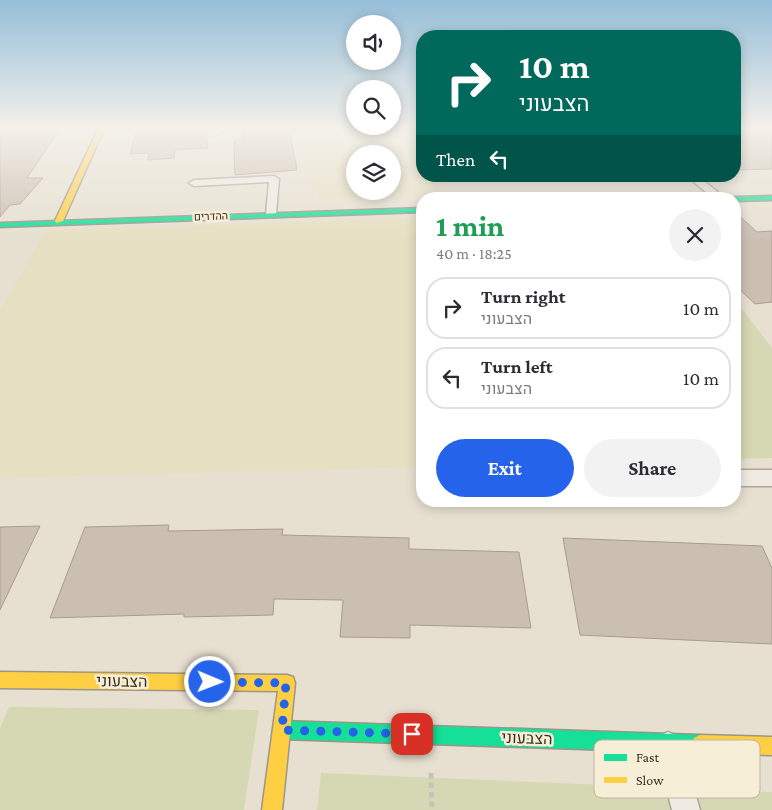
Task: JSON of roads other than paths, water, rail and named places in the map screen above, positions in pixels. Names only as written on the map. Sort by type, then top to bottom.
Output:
[{"type":"street","points":[[59,221],[84,167]]},
{"type":"street","points":[[741,199],[772,198]]},
{"type":"street","name":"ההדרים","points":[[0,225],[59,221],[416,210]]},
{"type":"street","name":"הצבעוני","points":[[0,680],[286,683],[272,810]]},
{"type":"street","name":"הצבעוני","points":[[282,730],[594,741]]},
{"type":"lane","points":[[194,182],[274,179],[270,214]]},
{"type":"lane","points":[[699,182],[711,192]]},
{"type":"lane","points":[[741,478],[772,478]]}]
